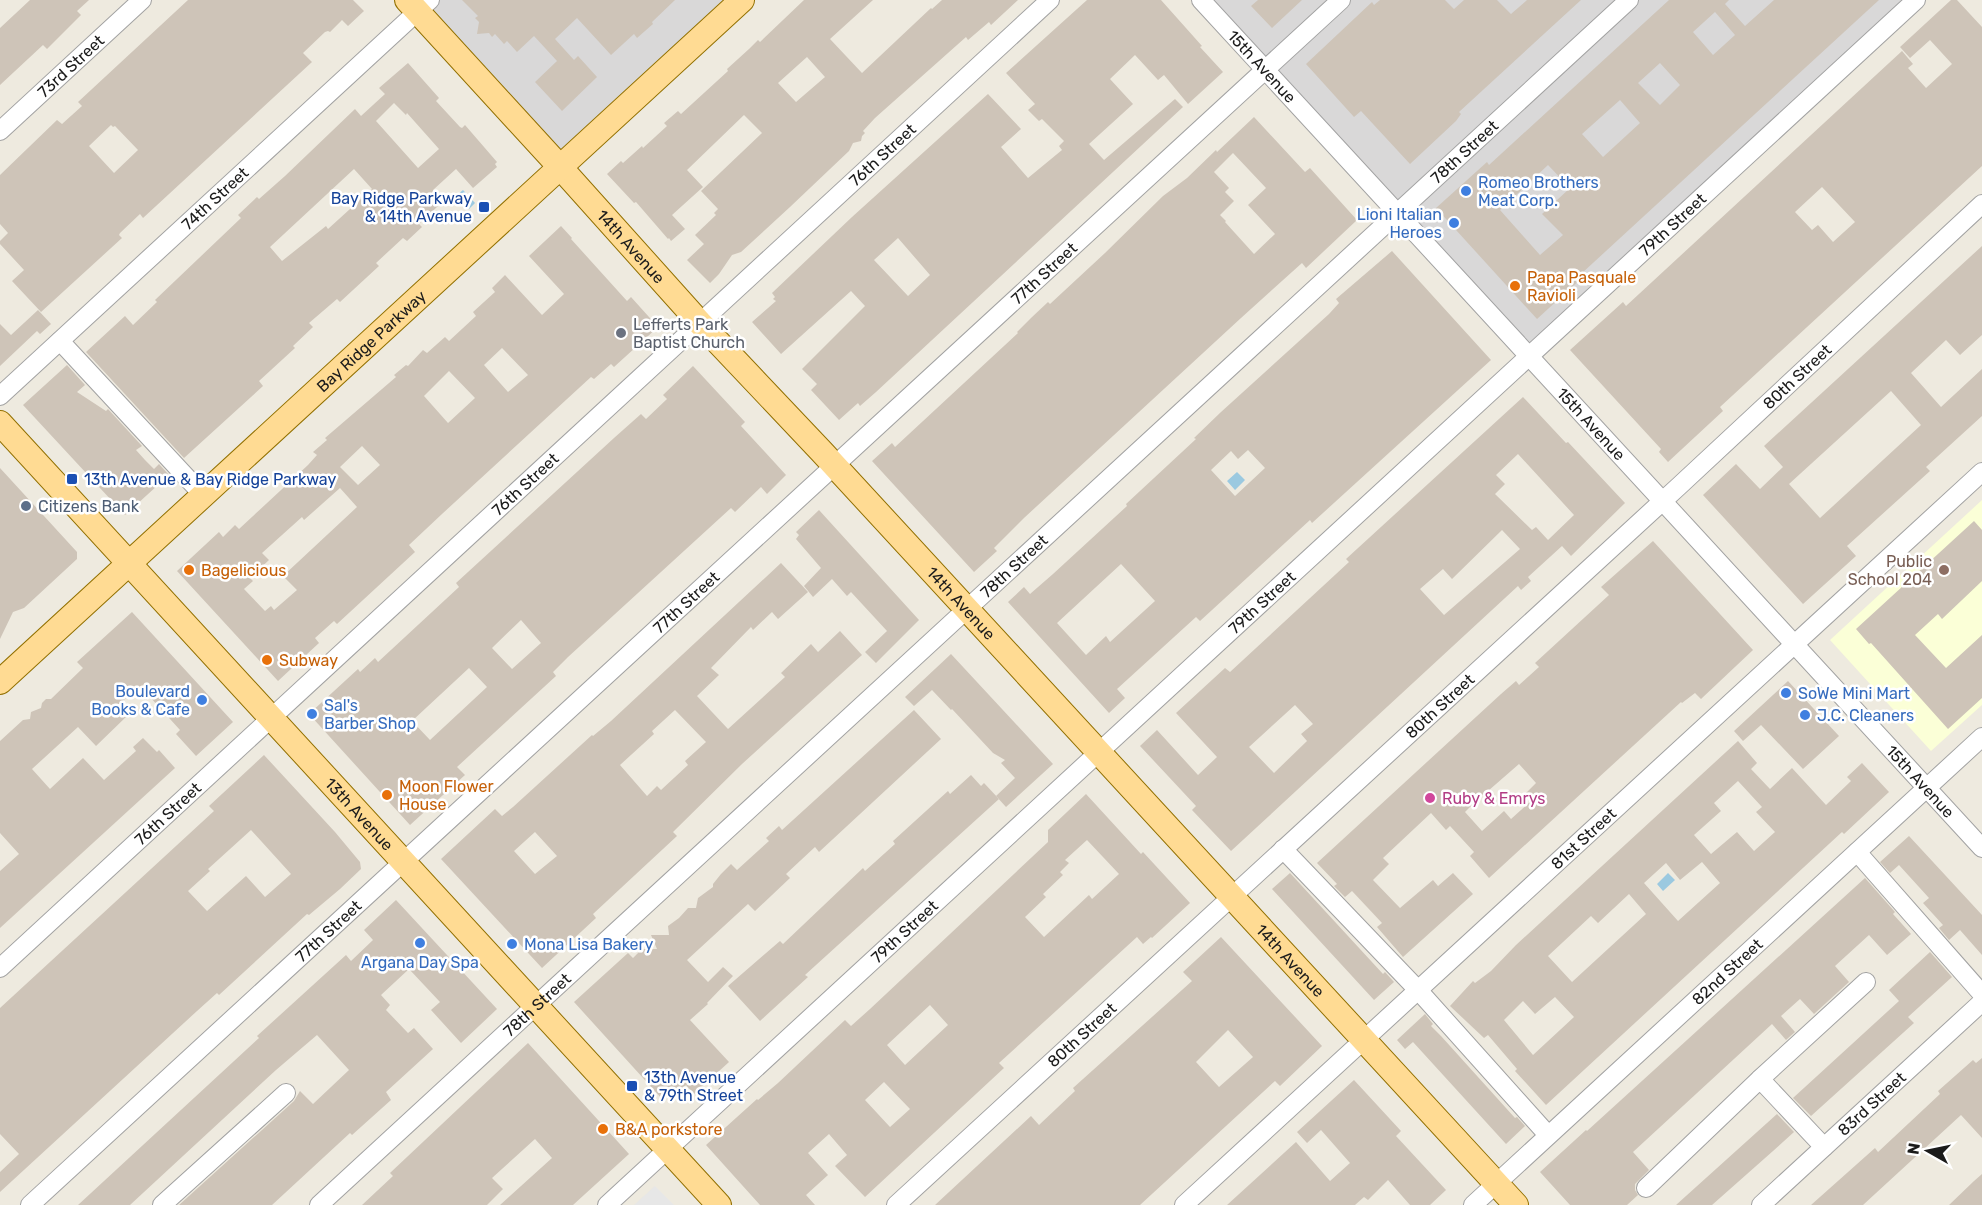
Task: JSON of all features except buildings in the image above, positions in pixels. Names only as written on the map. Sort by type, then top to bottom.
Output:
[{"type":"main road","name":"Bay Ridge Parkway","points":[[0,682],[742,0]]},
{"type":"main road","name":"14th Avenue","points":[[418,4],[699,322],[834,465],[1516,1205]]},
{"type":"main road","name":"13th Avenue","points":[[0,423],[718,1205]]},
{"type":"street","name":"73rd Street","points":[[0,131],[142,0]]},
{"type":"street","name":"76th Street","points":[[0,968],[1050,0]]},
{"type":"street","name":"15th Avenue","points":[[1201,0],[1982,848]]},
{"type":"street","name":"77th Street","points":[[30,1205],[1341,0]]},
{"type":"street","name":"78th Street","points":[[319,1205],[1629,0]]},
{"type":"street","name":"79th Street","points":[[608,1205],[1916,0]]},
{"type":"street","name":"74th Street","points":[[0,396],[418,4]]},
{"type":"street","name":"80th Street","points":[[896,1205],[1982,204]]},
{"type":"street","points":[[60,341],[203,495]]},
{"type":"street","name":"81st Street","points":[[1184,1205],[1982,472]]},
{"type":"street","name":"82nd Street","points":[[1473,1205],[1982,737]]},
{"type":"street","points":[[1283,849],[1418,990],[1548,1135]]},
{"type":"street","points":[[1857,852],[1982,994]]},
{"type":"street","points":[[1646,1188],[1760,1078],[1866,982]]},
{"type":"street","name":"83rd Street","points":[[1761,1205],[1982,1002]]},
{"type":"street","points":[[1760,1078],[1824,1147]]},
{"type":"street","points":[[162,1205],[286,1093]]},
{"type":"shaded area","points":[[407,0],[742,0],[560,167]]},
{"type":"shaded area","points":[[1201,0],[1916,0],[1531,357]]},
{"type":"shaded area","name":"Public School 204","points":[[1982,500],[1982,705],[1931,751],[1830,640]]},
{"type":"shaded area","points":[[655,1186],[674,1205],[634,1205]]},
{"type":"water","points":[[463,190],[475,203],[469,209],[457,195]]},
{"type":"water","points":[[1237,472],[1245,480],[1235,490],[1227,481]]},
{"type":"water","points":[[1668,873],[1675,880],[1663,891],[1657,884]]},
{"type":"place","name":"Romeo Brothers Meat Corp.","points":[[1466,191]]},
{"type":"place","name":"Bay Ridge Parkway & 14th Avenue","points":[[484,207]]},
{"type":"place","name":"Lioni Italian Heroes","points":[[1454,223]]},
{"type":"place","name":"Papa Pasquale Ravioli","points":[[1515,286]]},
{"type":"place","name":"Lefferts Park Baptist Church","points":[[621,333]]},
{"type":"place","name":"13th Avenue & Bay Ridge Parkway","points":[[72,479]]},
{"type":"place","name":"Citizens Bank","points":[[26,506]]},
{"type":"place","name":"Bagelicious","points":[[189,570]]},
{"type":"place","name":"Public School 204","points":[[1944,570]]},
{"type":"place","name":"Subway","points":[[267,660]]},
{"type":"place","name":"SoWe Mini Mart","points":[[1786,693]]},
{"type":"place","name":"Boulevard Books & Cafe","points":[[202,700]]},
{"type":"place","name":"Sal's Barber Shop","points":[[312,714]]},
{"type":"place","name":"J.C. Cleaners","points":[[1805,715]]},
{"type":"place","name":"Moon Flower House","points":[[387,795]]},
{"type":"place","name":"Ruby & Emrys","points":[[1430,798]]},
{"type":"place","name":"Argana Day Spa","points":[[420,943]]},
{"type":"place","name":"Mona Lisa Bakery","points":[[512,944]]},
{"type":"place","name":"13th Avenue & 79th Street","points":[[632,1086]]},
{"type":"place","name":"B&A porkstore","points":[[603,1129]]}]
